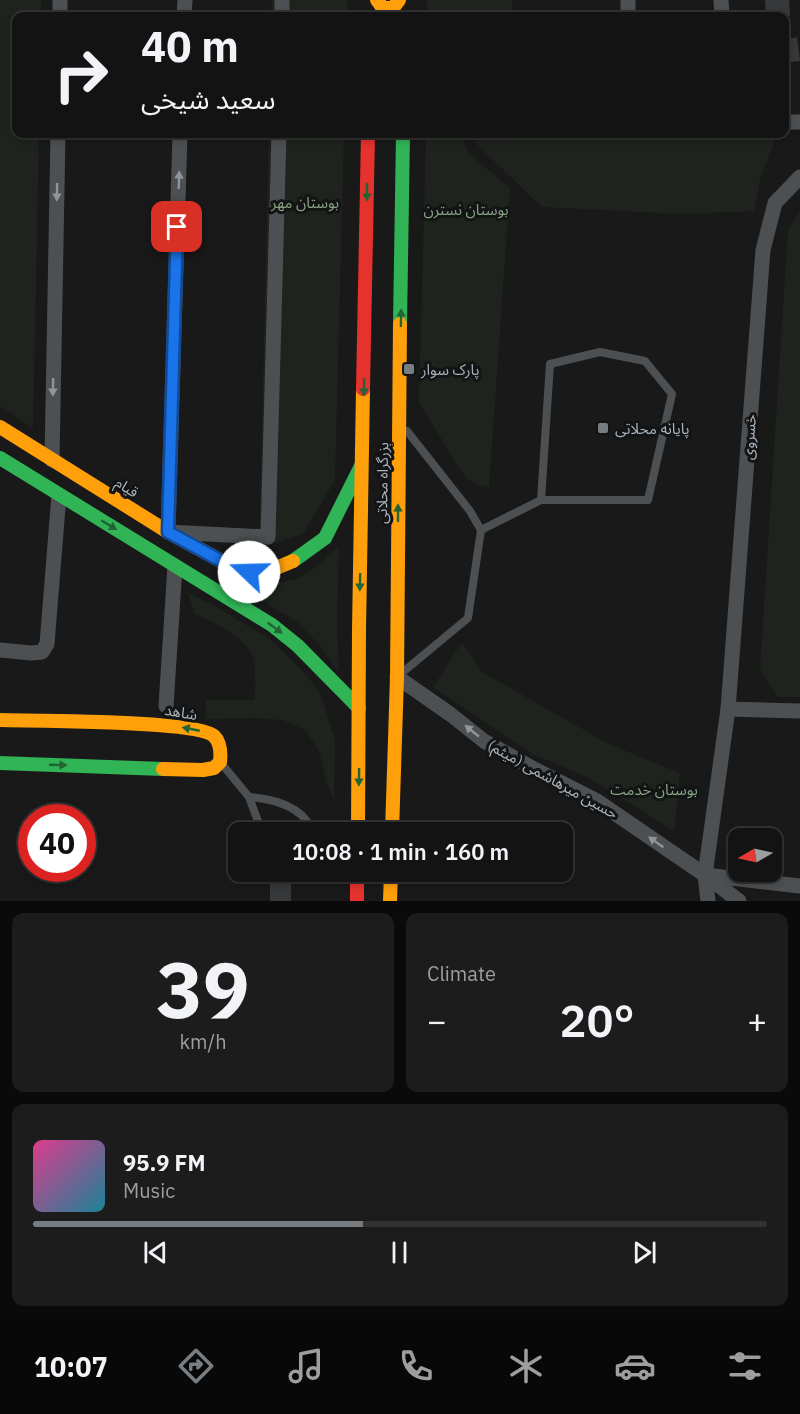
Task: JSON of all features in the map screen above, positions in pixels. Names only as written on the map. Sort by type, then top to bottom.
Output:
[{"type":"main road","points":[[377,0],[382,7],[393,8],[399,0]]},
{"type":"main road","name":"بزرگراه محلاتی","points":[[358,822],[359,630],[368,138]]},
{"type":"main road","name":"بزرگراه محلاتی","points":[[392,822],[397,677],[403,138]]},
{"type":"main road","name":"قیام","points":[[0,427],[168,532],[236,569],[249,572],[268,571],[296,560],[325,538],[363,463]]},
{"type":"main road","points":[[0,458],[272,625],[297,646],[360,708]]},
{"type":"main road","points":[[192,576],[200,572],[204,566],[206,553]]},
{"type":"main road","name":"شاهد","points":[[0,720],[165,725],[199,730],[214,736],[221,749],[220,762]]},
{"type":"main road","points":[[0,763],[203,770],[214,768],[220,762]]},
{"type":"main road","points":[[357,882],[357,901]]},
{"type":"main road","points":[[390,901],[391,882]]},
{"type":"street","points":[[52,460],[58,138]]},
{"type":"street","points":[[180,138],[168,532],[268,537],[279,138]]},
{"type":"street","name":"خسروی","points":[[708,901],[705,875],[728,709],[763,250],[775,203],[800,177]]},
{"type":"street","points":[[0,650],[42,652],[47,644],[59,495]]},
{"type":"street","points":[[166,706],[175,566]]},
{"type":"street","name":"حسین میرهاشمی (میثم)","points":[[397,677],[484,741],[597,801],[739,901]]},
{"type":"street","points":[[728,709],[800,711]]},
{"type":"street","points":[[705,875],[800,886]]},
{"type":"lane","points":[[481,530],[541,500],[648,500],[672,394],[645,360],[600,352],[550,364],[541,500]]},
{"type":"lane","points":[[397,677],[468,618],[481,530],[470,511],[399,421]]},
{"type":"lane","points":[[220,762],[249,797],[258,822]]},
{"type":"lane","points":[[249,797],[283,803],[308,822]]},
{"type":"green space","points":[[0,0],[41,0],[41,12],[12,12],[12,138],[39,138],[33,428],[0,406]]},
{"type":"green space","points":[[272,0],[347,0],[347,12],[271,12]]},
{"type":"green space","points":[[427,0],[512,0],[512,12],[427,12]]},
{"type":"green space","name":"بوستان مهر","points":[[269,138],[344,138],[335,480],[303,534],[259,548]]},
{"type":"green space","name":"بوستان نسترن","points":[[426,138],[462,138],[469,154],[510,188],[489,487],[473,483],[464,475],[419,402]]},
{"type":"green space","points":[[624,138],[775,139],[760,180],[754,211],[684,214],[542,207],[473,141]]},
{"type":"green space","points":[[800,212],[800,697],[778,697],[760,670],[788,229]]},
{"type":"green space","points":[[339,546],[337,622],[339,673],[321,647],[297,622],[227,578],[253,586],[272,585],[296,579],[316,567]]},
{"type":"green space","points":[[188,593],[270,639],[308,677],[321,695],[335,740],[334,801],[319,751],[305,730],[283,720],[205,719],[206,700],[255,700],[254,662],[244,643],[194,613]]},
{"type":"green space","name":"بوستان خدمت","points":[[462,642],[482,672],[609,744],[680,773],[674,831],[589,778],[532,754],[433,687]]},
{"type":"building","points":[[765,0],[789,0],[790,16],[789,12],[766,12]]},
{"type":"building","points":[[797,37],[800,61],[789,62],[789,39]]},
{"type":"building","points":[[270,882],[291,882],[291,901],[270,901]]},
{"type":"traffic: fast","points":[[400,324],[403,138]]},
{"type":"traffic: fast","points":[[0,458],[272,625],[298,646],[359,708]]},
{"type":"traffic: fast","points":[[293,561],[325,538],[361,466]]},
{"type":"traffic: fast","points":[[0,763],[163,769]]},
{"type":"traffic: slow","points":[[377,0],[382,7],[393,8],[399,0]]},
{"type":"traffic: slow","points":[[392,822],[397,677],[400,324]]},
{"type":"traffic: slow","points":[[358,822],[363,389]]},
{"type":"traffic: slow","points":[[0,427],[168,532],[236,569],[249,572],[269,571],[293,561]]},
{"type":"traffic: slow","points":[[0,720],[113,722],[178,727],[201,731],[214,736],[218,742],[220,762],[214,768],[163,769]]},
{"type":"traffic: slow","points":[[390,901],[391,882]]},
{"type":"traffic: jam","points":[[363,389],[368,138]]},
{"type":"traffic: jam","points":[[357,882],[357,901]]},
{"type":"place","name":"پارک سوار","points":[[409,369]]},
{"type":"place","name":"پایانه محلاتی","points":[[603,428]]},
{"type":"route","points":[[177,227],[168,532],[236,569],[249,572]]}]
